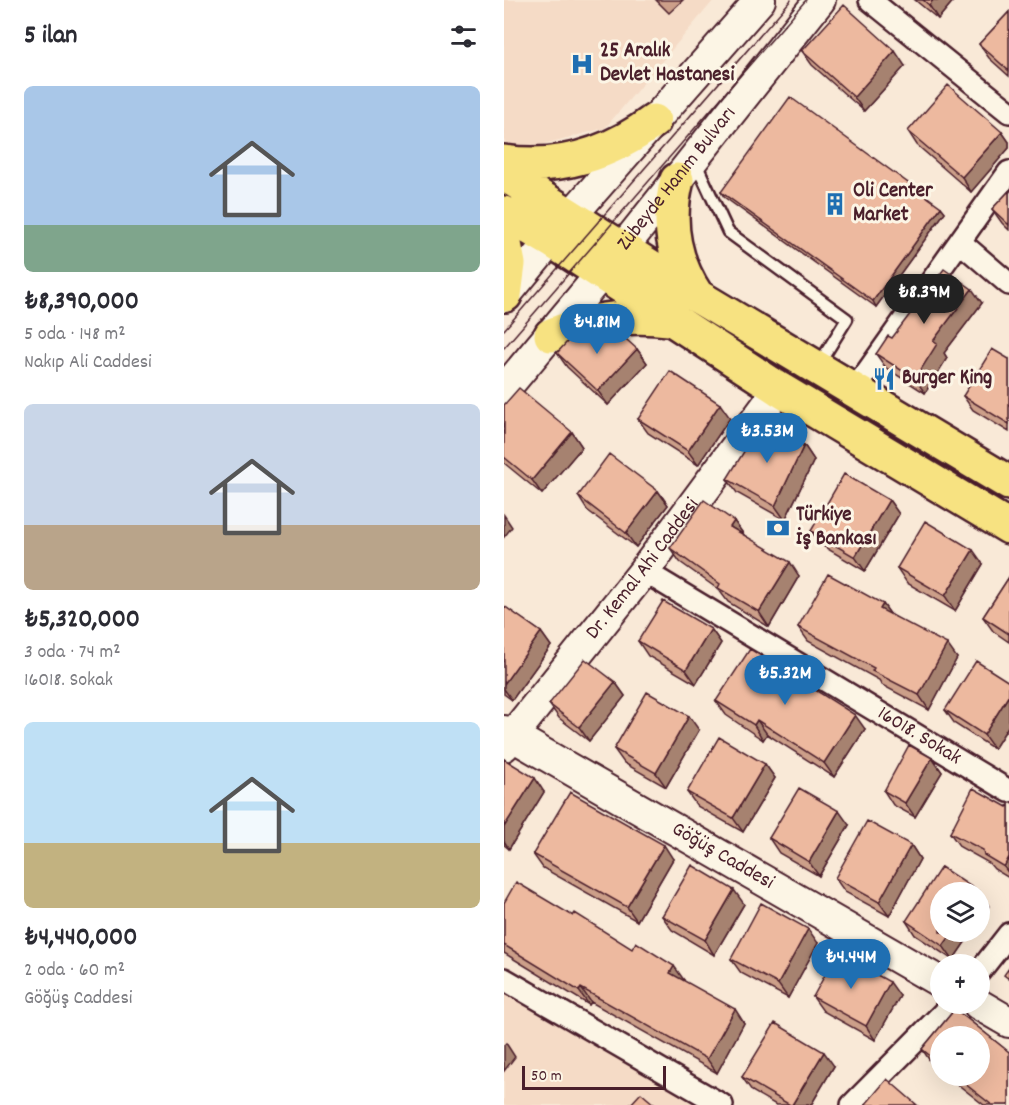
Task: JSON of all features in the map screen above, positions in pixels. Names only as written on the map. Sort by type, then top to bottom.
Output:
[{"type":"main road","points":[[505,296],[760,0]]},
{"type":"main road","name":"Zübeyde Hanım Bulvarı","points":[[504,390],[602,274],[820,0]]},
{"type":"main road","points":[[504,162],[540,164],[582,158],[620,143],[654,121]]},
{"type":"main road","points":[[685,170],[671,208],[672,237],[681,268],[697,296]]},
{"type":"main road","points":[[504,174],[561,229],[602,274],[779,389],[1009,527]]},
{"type":"main road","points":[[504,213],[622,249],[1009,483]]},
{"type":"main road","points":[[504,239],[508,264],[505,296]]},
{"type":"main road","points":[[551,334],[570,327],[611,318],[641,316],[671,319]]},
{"type":"main road","name":"Dr. Kemal Ahi Caddesi","points":[[507,738],[644,571],[779,389]]},
{"type":"main road","name":"Göğüş Caddesi","points":[[507,738],[930,976]]},
{"type":"main road","points":[[990,1011],[1009,1022]]},
{"type":"street","points":[[870,0],[1009,112]]},
{"type":"street","points":[[855,389],[1009,172]]},
{"type":"street","points":[[960,242],[1009,284]]},
{"type":"street","name":"16018. Sokak","points":[[644,571],[1009,791]]},
{"type":"street","points":[[990,958],[1009,934]]},
{"type":"street","points":[[504,979],[722,1105]]},
{"type":"street","points":[[852,1105],[942,1014]]},
{"type":"lane","points":[[685,170],[728,232],[847,319],[818,367]]},
{"type":"shaded area","name":"25 Aralık Devlet Hastanesi","points":[[504,0],[714,0],[605,128],[517,151],[504,141]]},
{"type":"shaded area","points":[[504,991],[579,1035],[695,1105],[504,1105]]},
{"type":"building","points":[[923,0],[933,0],[929,5]]},
{"type":"building","points":[[844,5],[895,51],[854,97],[802,51]]},
{"type":"building","points":[[1009,12],[1009,71],[979,44]]},
{"type":"building","points":[[948,85],[1002,132],[962,177],[908,131]]},
{"type":"building","name":"Oli Center Market","points":[[790,97],[941,207],[873,301],[721,192]]},
{"type":"building","points":[[1009,191],[1009,225],[992,209]]},
{"type":"building","points":[[944,269],[972,289],[933,341],[937,344],[915,379],[876,354],[888,336],[892,338]]},
{"type":"building","points":[[577,331],[618,332],[637,349],[598,391],[557,353]]},
{"type":"building","points":[[992,349],[1009,359],[1009,424],[963,396]]},
{"type":"building","points":[[670,371],[720,404],[688,451],[638,419]]},
{"type":"building","points":[[519,388],[572,432],[532,480],[504,457],[504,405]]},
{"type":"building","points":[[761,424],[804,445],[775,506],[727,479]]},
{"type":"building","points":[[609,454],[658,491],[626,533],[578,496]]},
{"type":"building","points":[[844,474],[889,500],[855,557],[811,531]]},
{"type":"building","points":[[704,500],[734,521],[730,527],[790,562],[759,612],[718,588],[720,584],[670,548]]},
{"type":"building","points":[[925,521],[973,550],[945,596],[897,568]]},
{"type":"building","points":[[828,574],[883,604],[880,609],[947,644],[919,695],[872,671],[874,668],[798,627]]},
{"type":"building","points":[[1009,577],[1009,634],[983,617]]},
{"type":"building","points":[[663,601],[711,629],[686,670],[638,641]]},
{"type":"building","points":[[504,606],[541,632],[504,684]]},
{"type":"building","points":[[750,649],[855,715],[824,763],[757,720],[754,725],[716,701]]},
{"type":"building","points":[[585,659],[615,682],[579,727],[549,704]]},
{"type":"building","points":[[976,661],[1009,682],[1009,695],[984,735],[945,710]]},
{"type":"building","points":[[647,692],[689,716],[656,773],[614,749]]},
{"type":"building","points":[[719,737],[765,764],[733,818],[687,792]]},
{"type":"building","points":[[909,745],[932,758],[905,803],[884,791]]},
{"type":"building","points":[[504,759],[535,778],[504,827]]},
{"type":"building","points":[[799,788],[839,811],[809,862],[769,838]]},
{"type":"building","points":[[973,788],[1007,807],[1009,805],[1009,857],[1004,867],[984,855],[983,850],[950,833]]},
{"type":"building","points":[[570,792],[664,845],[627,907],[533,854]]},
{"type":"building","points":[[867,821],[911,845],[879,902],[835,878]]},
{"type":"building","points":[[692,865],[734,890],[705,940],[662,916]]},
{"type":"building","points":[[941,867],[964,882],[931,882]]},
{"type":"building","points":[[516,882],[573,916],[575,913],[632,949],[636,942],[674,966],[670,973],[735,1009],[707,1059],[581,988],[579,991],[504,945],[504,903]]},
{"type":"building","points":[[930,884],[930,937],[906,921]]},
{"type":"building","points":[[761,903],[808,929],[778,984],[731,959]]},
{"type":"building","points":[[837,953],[890,982],[866,1026],[813,997]]},
{"type":"building","points":[[1009,968],[1009,979],[1004,975]]},
{"type":"building","points":[[951,1014],[961,1014],[976,1026],[941,1026]]},
{"type":"building","points":[[775,1023],[824,1052],[792,1105],[742,1077]]},
{"type":"building","points":[[990,1037],[1009,1052],[1009,1105],[992,1105],[968,1086],[990,1086]]},
{"type":"building","points":[[930,1039],[930,1056],[922,1049]]},
{"type":"building","points":[[887,1079],[917,1105],[865,1105]]},
{"type":"building","points":[[641,1093],[655,1105],[630,1105]]},
{"type":"tram line","points":[[504,330],[791,0]]},
{"type":"tram line","points":[[504,348],[806,0]]},
{"type":"place","name":"25 Aralık Devlet Hastanesi","points":[[582,64]]},
{"type":"place","name":"Oli Center Market","points":[[835,204]]},
{"type":"place","name":"Burger King","points":[[884,379]]},
{"type":"place","name":"Türkiye İş Bankası","points":[[778,528]]}]
